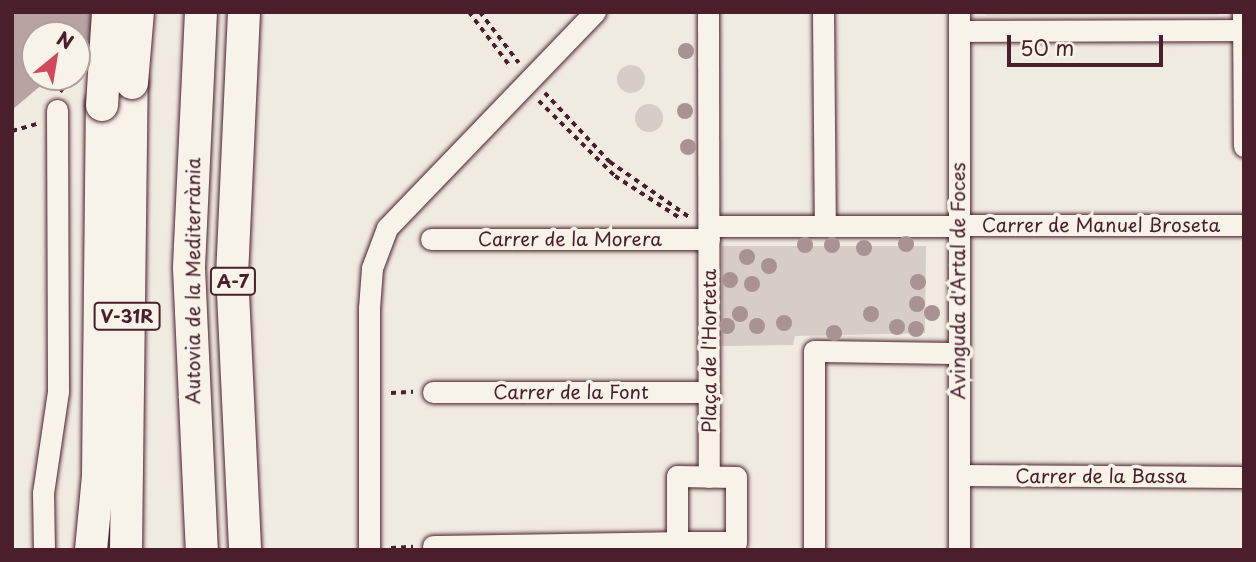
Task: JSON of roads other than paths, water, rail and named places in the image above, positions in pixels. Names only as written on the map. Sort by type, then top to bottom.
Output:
[{"type":"highway","name":"V-31R","points":[[91,550],[98,476],[102,105],[108,12]]},
{"type":"highway","name":"V-31R","points":[[126,550],[130,471],[126,226],[138,12]]},
{"type":"highway","name":"Autovia de la Mediterrània","points":[[244,12],[232,272],[245,550]]},
{"type":"highway","name":"Autovia de la Mediterrània","points":[[201,16],[189,268],[202,550]]},
{"type":"street","points":[[369,550],[372,268],[387,228],[420,187],[595,12]]},
{"type":"street","name":"Plaça de l'Horteta","points":[[708,12],[709,477]]},
{"type":"street","points":[[823,12],[825,226]]},
{"type":"street","points":[[1243,12],[1244,146]]},
{"type":"street","points":[[959,22],[1244,30]]},
{"type":"street","name":"Avinguda d'Artal de Foces","points":[[959,22],[959,550]]},
{"type":"street","points":[[44,550],[43,493],[58,391],[57,110]]},
{"type":"street","name":"Carrer de la Morera","points":[[431,239],[710,232],[825,226],[957,225]]},
{"type":"street","name":"Carrer de Manuel Broseta","points":[[957,225],[1244,225]]},
{"type":"street","points":[[814,550],[814,351],[958,353]]},
{"type":"street","name":"Carrer de la Font","points":[[433,392],[709,392]]},
{"type":"street","points":[[130,471],[136,550]]},
{"type":"street","name":"Carrer de la Bassa","points":[[958,475],[1244,477]]},
{"type":"street","points":[[433,546],[677,542],[715,546],[736,542],[736,477],[677,476],[677,542]]}]
